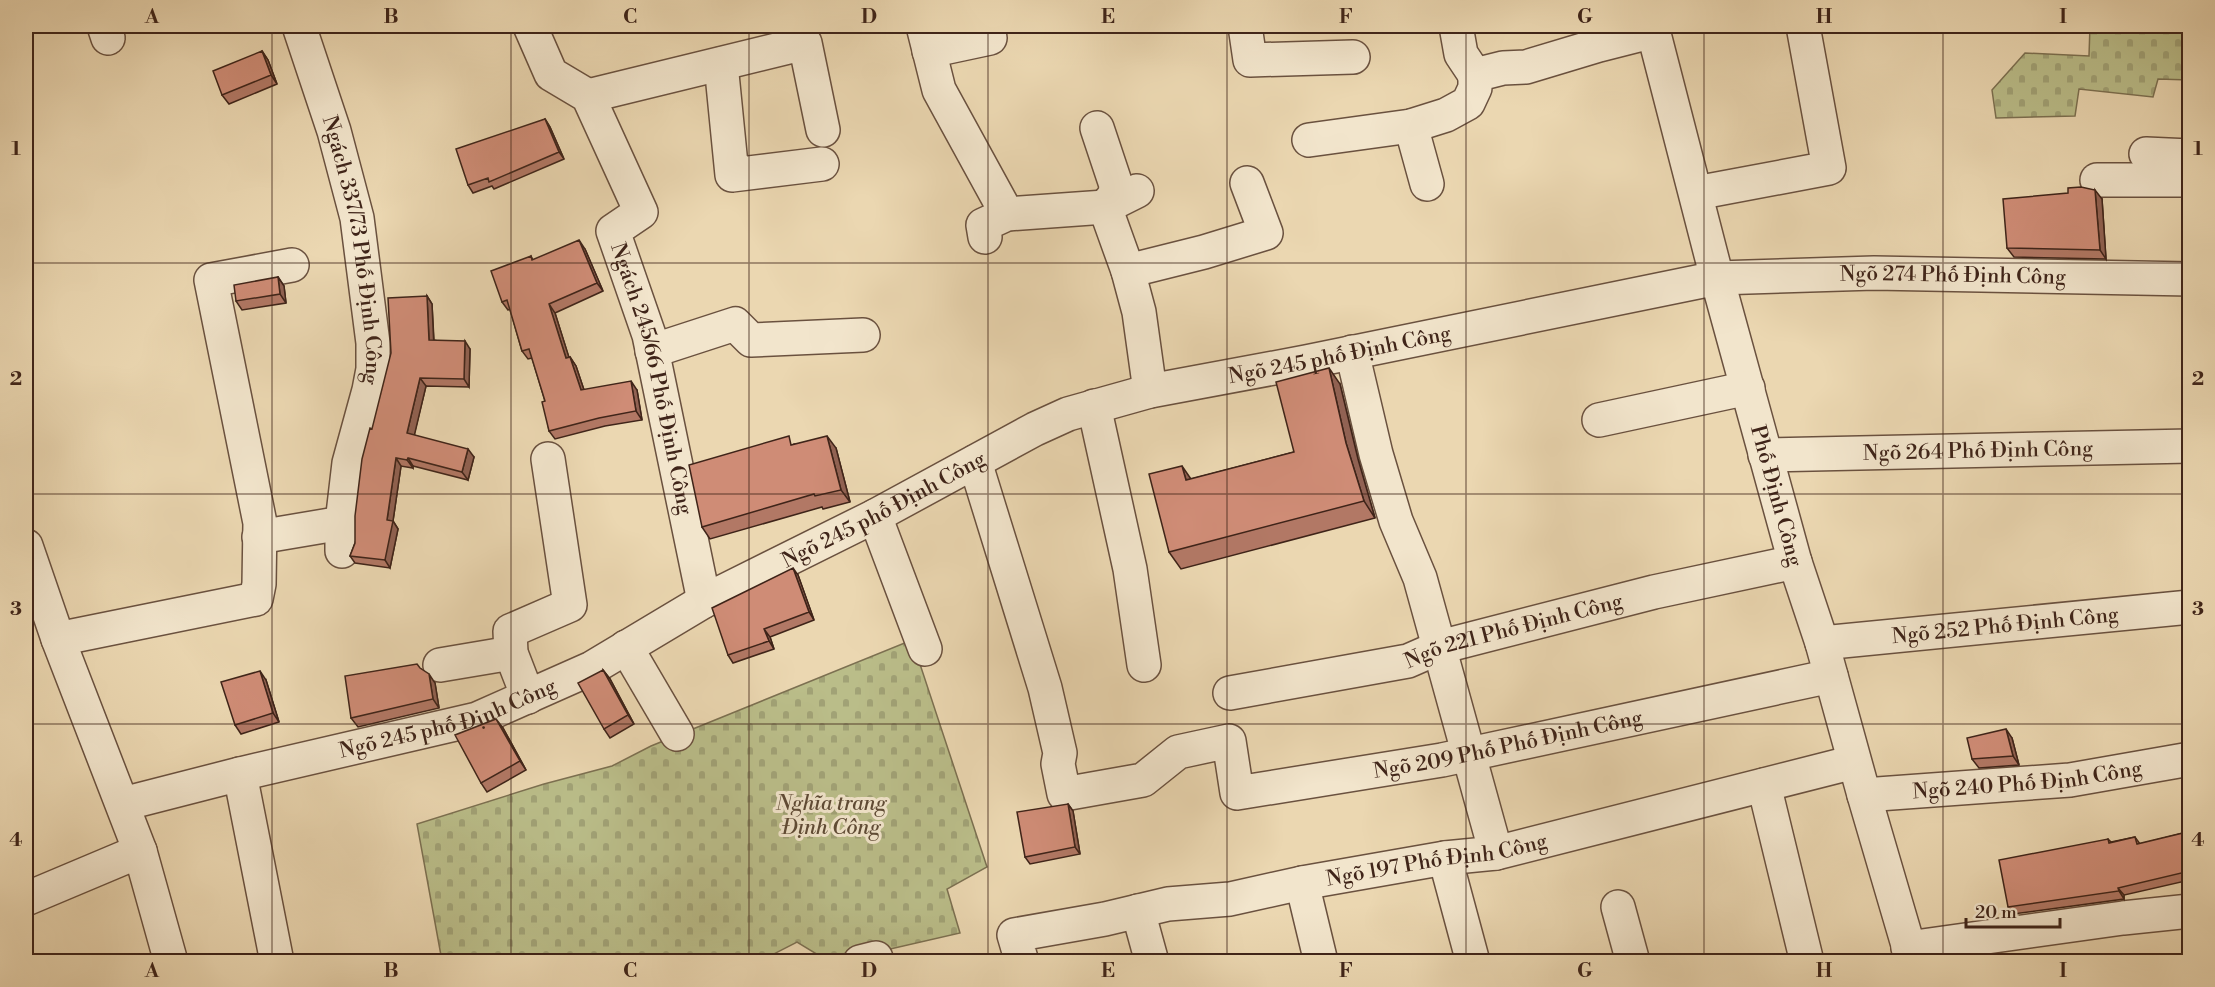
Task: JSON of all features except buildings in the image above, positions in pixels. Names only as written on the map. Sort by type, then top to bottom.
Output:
[{"type":"street","name":"Ngách 337/73 Phố Định Công","points":[[259,537],[342,537],[349,463],[373,369],[374,343],[357,218],[334,132],[299,26]]},
{"type":"street","points":[[530,26],[551,74],[588,96],[805,43],[823,130]]},
{"type":"street","points":[[1245,26],[1250,60],[1313,68],[1353,57]]},
{"type":"street","points":[[1309,140],[1411,126],[1446,115],[1468,103],[1475,88],[1475,75],[1461,54],[1456,26]]},
{"type":"street","points":[[1696,193],[1830,168],[1803,26]]},
{"type":"street","points":[[1475,75],[1503,68],[1526,67],[1653,28]]},
{"type":"street","name":"Phố Định Công","points":[[1653,28],[1765,455],[1795,562],[1822,643],[1910,955]]},
{"type":"street","points":[[990,38],[926,38],[939,90],[1007,214]]},
{"type":"street","points":[[721,64],[732,175],[822,164]]},
{"type":"street","name":"Ngách 245/66 Phố Định Công","points":[[588,96],[641,212],[613,231],[649,335],[704,602]]},
{"type":"street","points":[[1411,126],[1426,184]]},
{"type":"street","points":[[1097,129],[1116,185],[1115,195],[1106,207]]},
{"type":"street","points":[[2146,154],[2190,156]]},
{"type":"street","points":[[2097,180],[2190,180]]},
{"type":"street","points":[[1128,271],[1204,252],[1266,233],[1247,183]]},
{"type":"street","points":[[985,237],[982,225],[1007,214],[1106,207],[1137,191]]},
{"type":"street","points":[[1106,207],[1139,312],[1149,391]]},
{"type":"street","points":[[58,639],[256,599],[259,584],[260,523],[211,280],[292,265]]},
{"type":"street","name":"Ngõ 274 Phố Định Công","points":[[1718,278],[1874,273],[2190,279]]},
{"type":"street","name":"Ngõ 245 phố Định Công","points":[[123,804],[240,774],[477,719],[592,668],[704,602],[876,516],[1057,419],[1094,406],[1149,391],[1306,362],[1718,278]]},
{"type":"street","points":[[652,351],[735,324],[751,340],[863,335]]},
{"type":"street","points":[[1352,352],[1376,454],[1396,520],[1420,578],[1496,852]]},
{"type":"street","points":[[1599,420],[1748,388]]},
{"type":"street","points":[[1094,406],[1130,569],[1144,664]]},
{"type":"street","name":"Ngõ 264 Phố Định Công","points":[[1765,455],[2190,446]]},
{"type":"street","points":[[528,697],[511,653],[510,631],[570,605],[548,459]]},
{"type":"street","name":"Ngõ 209 Phố Phố Định Công","points":[[975,462],[1045,688],[1060,753],[1053,798],[1143,780],[1178,752],[1229,741],[1237,794],[1470,754],[1831,676]]},
{"type":"street","points":[[876,516],[925,649]]},
{"type":"street","points":[[26,546],[58,639],[140,851],[171,962]]},
{"type":"street","name":"Ngõ 221 Phố Định Công","points":[[1230,693],[1408,661],[1440,647],[1654,592],[1795,562]]},
{"type":"street","name":"Ngõ 252 Phố Định Công","points":[[1822,643],[2190,607]]},
{"type":"street","points":[[626,647],[677,734]]},
{"type":"street","points":[[440,665],[511,653]]},
{"type":"street","name":"Ngõ 240 Phố Định Công","points":[[1864,795],[2070,780],[2190,759]]},
{"type":"street","name":"Ngõ 197 Phố Định Công","points":[[1018,948],[1138,910],[1168,904],[1230,899],[1302,883],[1445,858],[1496,852],[1854,762]]},
{"type":"street","points":[[240,774],[277,962]]},
{"type":"street","points":[[1764,785],[1807,962]]},
{"type":"street","points":[[26,899],[140,851]]},
{"type":"street","points":[[1445,858],[1473,962]]},
{"type":"street","points":[[1302,883],[1321,962]]},
{"type":"street","points":[[1618,907],[1634,962]]},
{"type":"street","points":[[1138,910],[1152,962]]},
{"type":"street","points":[[1910,955],[2123,918],[2190,911]]},
{"type":"street","points":[[861,962],[876,958],[876,962]]},
{"type":"green space","points":[[2090,26],[2189,26],[2189,80],[2158,79],[2153,97],[2079,89],[2075,116],[1996,118],[1992,90],[2025,53],[2089,56]]},
{"type":"green space","name":"Nghĩa trang Định Công","points":[[912,640],[987,867],[947,889],[960,933],[838,961],[828,961],[797,942],[760,961],[442,961],[417,824],[544,784],[612,766],[651,746]]}]
